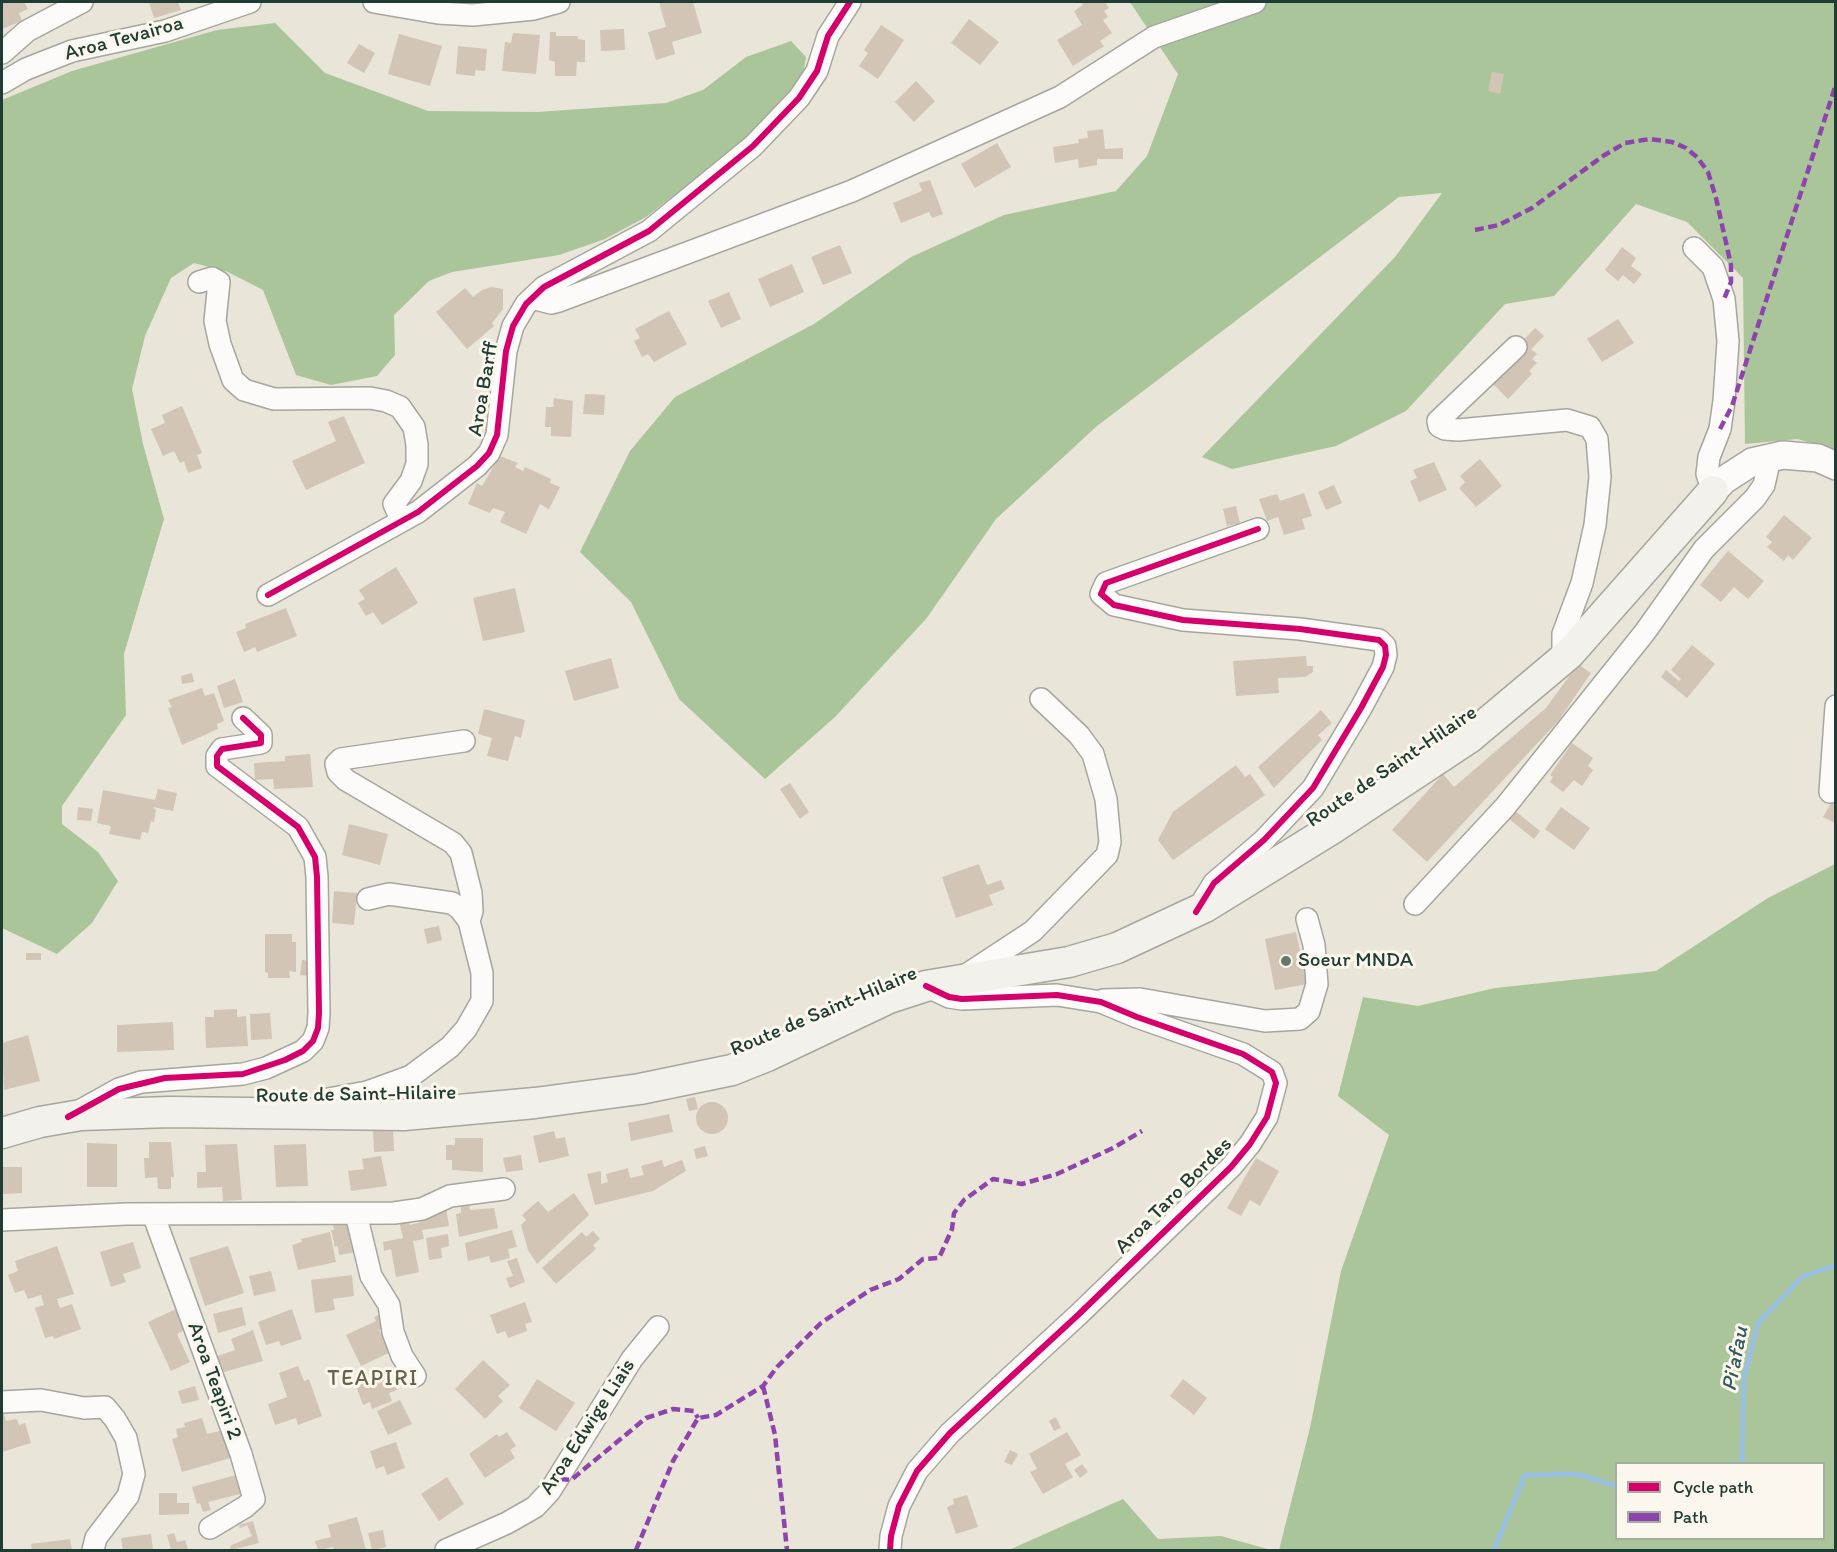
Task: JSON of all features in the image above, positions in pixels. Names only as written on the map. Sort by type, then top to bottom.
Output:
[{"type":"main road","name":"Route de Saint-Hilaire","points":[[2,1133],[68,1117],[119,1112],[349,1116],[442,1112],[535,1103],[691,1080],[732,1070],[767,1056],[862,1010],[926,986],[962,978],[1069,962],[1117,948],[1196,912],[1330,830],[1469,738],[1563,659],[1619,601],[1713,491]]},
{"type":"street","name":"Aroa Tevairoa","points":[[2,53],[27,31],[82,2]]},
{"type":"street","name":"Aroa Tevairoa","points":[[2,83],[26,69],[72,51],[165,31],[250,2]]},
{"type":"street","points":[[374,2],[438,13],[473,15],[502,14],[551,2]]},
{"type":"street","name":"Aroa Barff","points":[[268,595],[437,498],[489,453],[497,435],[506,351],[513,327],[526,304],[544,287],[616,252],[649,231],[753,146],[799,98],[817,71],[828,36],[850,2]]},
{"type":"street","points":[[532,298],[551,303],[559,301],[656,267],[852,191],[1032,111],[1088,81],[1155,37],[1255,2]]},
{"type":"street","points":[[1694,248],[1713,267],[1725,299],[1728,341],[1724,401],[1720,429],[1709,457],[1707,474],[1713,491]]},
{"type":"street","points":[[199,282],[212,278],[219,282],[215,321],[220,344],[233,380],[244,390],[274,399],[370,398],[400,407],[414,427],[417,445],[417,464],[411,481],[394,504],[402,520]]},
{"type":"street","points":[[1516,347],[1438,421],[1439,426],[1445,429],[1458,430],[1567,420],[1590,428],[1597,439],[1600,477],[1595,525],[1582,583],[1563,634],[1563,659]]},
{"type":"street","name":"Route de Saint-Hilaire","points":[[1713,491],[1724,480],[1752,462],[1783,455],[1818,458],[1836,466]]},
{"type":"street","points":[[1416,904],[1505,807],[1645,632],[1704,549],[1755,498],[1764,485],[1770,458]]},
{"type":"street","points":[[1196,912],[1214,883],[1271,833],[1313,788],[1361,708],[1383,667],[1386,656],[1385,646],[1379,640],[1300,629],[1182,620],[1114,605],[1101,594],[1106,583],[1258,529]]},
{"type":"street","points":[[962,978],[1033,931],[1107,855],[1110,842],[1106,800],[1093,754],[1079,735],[1041,699]]},
{"type":"street","points":[[1830,792],[1836,706]]},
{"type":"street","points":[[68,1117],[130,1085],[165,1078],[243,1074],[285,1060],[303,1051],[313,1041],[318,1028],[319,1013],[315,857],[298,828],[217,766],[217,756],[222,749],[261,743],[261,735],[243,718]]},
{"type":"street","points":[[312,1114],[328,1099],[367,1092],[411,1076],[450,1047],[476,1016],[484,988],[469,921],[472,911],[471,893],[461,853],[453,843],[346,780],[338,772],[336,764],[341,759],[464,741]]},
{"type":"street","points":[[368,899],[389,894],[452,903],[469,921]]},
{"type":"street","name":"Aroa Taro Bordes","points":[[926,986],[949,997],[962,999],[1058,995],[1096,1000],[1140,999],[1264,1021],[1300,1019],[1309,1011],[1317,984],[1314,945],[1307,920]]},
{"type":"street","name":"Aroa Taro Bordes","points":[[890,1551],[891,1536],[899,1506],[917,1471],[950,1433],[1078,1316],[1231,1167],[1250,1144],[1274,1099],[1276,1083],[1272,1072],[1261,1063],[1219,1044],[1137,1017],[1096,1000]]},
{"type":"street","points":[[2,1220],[153,1214],[356,1214],[422,1209],[450,1196],[504,1189]]},
{"type":"street","name":"Aroa Teapiri 2","points":[[153,1214],[242,1454],[254,1499],[210,1528]]},
{"type":"street","points":[[356,1214],[371,1276],[389,1305],[393,1332],[402,1356],[415,1376]]},
{"type":"street","name":"Aroa Edwige Liais","points":[[446,1551],[507,1523],[535,1506],[550,1491],[632,1359],[658,1327]]},
{"type":"street","points":[[2,1402],[41,1400],[84,1408],[105,1407],[115,1419],[126,1438],[134,1474],[128,1496],[96,1538],[93,1551]]},
{"type":"green space","points":[[1130,2],[1835,2],[1835,449],[1797,439],[1745,444],[1743,278],[1687,222],[1636,204],[1554,296],[1505,304],[1406,411],[1336,446],[1232,469],[1202,457],[1395,257],[1442,193],[1399,197],[1097,426],[996,519],[926,619],[835,717],[765,779],[679,699],[631,602],[580,552],[630,451],[675,397],[814,324],[911,257],[1004,215],[1116,191],[1147,156],[1178,74]]},
{"type":"green space","points":[[275,23],[325,73],[428,111],[537,112],[666,103],[703,90],[746,57],[791,41],[806,57],[801,87],[764,126],[646,217],[605,239],[559,255],[452,272],[429,281],[394,315],[395,355],[377,376],[331,385],[296,375],[263,290],[228,272],[194,263],[171,278],[145,336],[132,389],[143,444],[164,519],[124,654],[126,715],[62,806],[62,824],[98,852],[118,881],[92,923],[57,954],[2,928],[2,100],[72,71],[217,30]]},
{"type":"green space","points":[[1835,864],[1835,1550],[1279,1550],[1310,1428],[1341,1271],[1389,1135],[1338,1096],[1363,997],[1418,1006],[1495,988],[1656,971],[1768,898]]},
{"type":"green space","points":[[1123,1499],[1158,1539],[1221,1536],[1271,1550],[1009,1550]]},
{"type":"building","points":[[2,2],[24,2],[28,9],[19,13],[22,21],[2,29]]},
{"type":"building","points":[[149,2],[178,2],[181,10],[154,18]]},
{"type":"building","points":[[659,2],[693,2],[702,33],[672,42],[675,54],[656,60],[648,32],[666,27]]},
{"type":"building","points":[[1081,2],[1105,2],[1109,8],[1104,11],[1108,17],[1103,20],[1112,33],[1100,41],[1104,46],[1073,66],[1057,40],[1082,25],[1074,11],[1083,5]]},
{"type":"building","points":[[969,19],[999,42],[980,65],[951,43]]},
{"type":"building","points":[[881,25],[904,40],[878,79],[859,66],[868,53],[864,50]]},
{"type":"building","points":[[624,29],[625,50],[601,51],[600,30]]},
{"type":"building","points":[[550,32],[556,32],[556,36],[578,36],[578,39],[585,40],[585,62],[577,62],[576,76],[555,76],[555,62],[549,60]]},
{"type":"building","points":[[513,33],[540,35],[536,74],[502,71],[505,42],[511,43]]},
{"type":"building","points":[[399,34],[442,46],[430,86],[388,74]]},
{"type":"building","points":[[359,44],[375,53],[364,73],[347,63]]},
{"type":"building","points":[[458,46],[487,49],[485,71],[475,70],[475,76],[456,74]]},
{"type":"building","points":[[1492,72],[1504,74],[1500,94],[1488,91]]},
{"type":"building","points":[[916,81],[935,101],[914,122],[895,102]]},
{"type":"building","points":[[1103,129],[1105,149],[1123,148],[1123,159],[1097,159],[1097,165],[1079,168],[1078,159],[1055,163],[1053,147],[1079,143],[1078,139],[1088,138],[1087,131]]},
{"type":"building","points":[[997,143],[1011,167],[975,188],[961,164]]},
{"type":"building","points":[[930,180],[943,214],[932,218],[929,212],[901,223],[893,203],[922,191],[919,183]]},
{"type":"building","points":[[840,245],[852,273],[823,285],[811,257]]},
{"type":"building","points":[[1622,247],[1636,258],[1631,266],[1642,274],[1634,284],[1623,275],[1618,281],[1605,270]]},
{"type":"building","points":[[792,264],[804,292],[770,307],[758,279]]},
{"type":"building","points":[[491,287],[503,289],[503,309],[492,323],[494,326],[467,349],[436,312],[465,288],[473,297]]},
{"type":"building","points":[[729,292],[741,319],[721,328],[708,301]]},
{"type":"building","points":[[669,311],[687,344],[654,362],[648,354],[642,357],[634,341],[640,338],[635,329]]},
{"type":"building","points":[[1618,319],[1634,343],[1602,362],[1587,339]]},
{"type":"building","points":[[1535,328],[1544,336],[1531,349],[1537,354],[1532,359],[1537,363],[1529,371],[1532,374],[1508,399],[1487,378]]},
{"type":"building","points":[[585,394],[605,395],[604,415],[583,414]]},
{"type":"building","points":[[554,398],[573,401],[571,437],[551,436],[551,427],[545,427],[546,407],[553,407]]},
{"type":"building","points":[[182,406],[202,453],[197,455],[202,468],[188,473],[184,461],[180,463],[174,451],[163,456],[151,429],[165,423],[162,415]]},
{"type":"building","points":[[344,416],[365,463],[306,490],[292,461],[336,441],[328,422]]},
{"type":"building","points":[[500,456],[518,463],[515,467],[523,471],[525,467],[551,479],[550,483],[560,487],[549,509],[540,504],[526,534],[500,522],[505,512],[493,508],[490,513],[468,504],[477,483],[482,486]]},
{"type":"building","points":[[1480,459],[1502,486],[1476,507],[1459,488],[1465,482],[1460,476]]},
{"type":"building","points":[[1434,462],[1447,490],[1419,502],[1410,481],[1417,478],[1413,470]]},
{"type":"building","points":[[1334,485],[1342,503],[1326,510],[1318,492]]},
{"type":"building","points":[[1304,493],[1312,516],[1302,519],[1305,529],[1284,535],[1278,517],[1267,521],[1259,499],[1277,494],[1280,501]]},
{"type":"building","points":[[1236,506],[1240,523],[1227,526],[1223,509]]},
{"type":"building","points":[[1784,515],[1812,538],[1793,560],[1788,555],[1784,561],[1767,547],[1772,542],[1766,537]]},
{"type":"building","points":[[1728,551],[1764,581],[1748,599],[1734,587],[1721,602],[1700,585]]},
{"type":"building","points":[[396,567],[418,603],[382,625],[373,612],[366,616],[358,603],[365,599],[359,590]]},
{"type":"building","points":[[515,588],[525,632],[483,641],[473,598]]},
{"type":"building","points":[[286,608],[297,636],[257,652],[255,647],[244,652],[236,632],[246,628],[245,624]]},
{"type":"building","points":[[1692,645],[1715,664],[1687,698],[1661,677],[1666,670],[1679,681],[1681,679],[1671,670]]},
{"type":"building","points":[[1306,656],[1307,666],[1313,666],[1313,672],[1305,677],[1278,678],[1279,693],[1236,696],[1233,661]]},
{"type":"building","points":[[611,658],[619,688],[574,701],[565,671]]},
{"type":"building","points":[[1578,664],[1591,673],[1559,720],[1427,862],[1392,830],[1443,774],[1454,787],[1546,708]]},
{"type":"building","points":[[192,673],[194,682],[182,684],[181,676]]},
{"type":"building","points":[[235,679],[243,702],[224,708],[217,686]]},
{"type":"building","points":[[202,688],[205,696],[214,693],[224,721],[217,724],[218,729],[182,745],[168,708],[172,707],[168,700]]},
{"type":"building","points":[[484,709],[525,720],[521,738],[515,736],[508,761],[487,756],[492,738],[478,734]]},
{"type":"building","points":[[1321,710],[1332,723],[1318,735],[1322,740],[1274,788],[1258,767]]},
{"type":"building","points":[[1572,743],[1593,758],[1588,766],[1593,770],[1582,786],[1574,780],[1563,792],[1550,782],[1553,777],[1550,775]]},
{"type":"building","points":[[310,754],[313,787],[274,789],[273,779],[255,780],[254,763],[285,761],[285,756]]},
{"type":"building","points":[[1236,765],[1245,777],[1250,774],[1265,795],[1173,860],[1158,840],[1173,812]]},
{"type":"building","points":[[790,783],[809,812],[800,819],[780,789]]},
{"type":"building","points":[[158,789],[177,793],[173,811],[153,807],[156,810],[154,822],[151,821],[148,833],[142,832],[140,840],[109,834],[111,826],[97,823],[103,790],[155,800]]},
{"type":"building","points":[[1834,798],[1836,799],[1835,823],[1823,817]]},
{"type":"building","points":[[78,807],[93,809],[91,821],[77,820]]},
{"type":"building","points":[[1561,807],[1590,828],[1574,850],[1545,829]]},
{"type":"building","points":[[1514,810],[1540,831],[1534,839],[1508,818]]},
{"type":"building","points":[[349,824],[388,834],[380,865],[342,855]]},
{"type":"building","points":[[979,864],[987,885],[1001,880],[1005,889],[989,895],[993,905],[956,918],[942,877]]},
{"type":"building","points":[[334,891],[357,893],[354,925],[332,923]]},
{"type":"building","points":[[439,926],[442,940],[427,944],[424,929]]},
{"type":"building","name":"Soeur MNDA","points":[[1296,932],[1307,984],[1275,990],[1265,939]]},
{"type":"building","points":[[265,934],[292,934],[292,942],[296,942],[296,972],[289,971],[290,978],[268,978],[268,973],[265,972]]},
{"type":"building","points":[[26,953],[41,953],[41,960],[26,960]]},
{"type":"building","points":[[302,960],[312,961],[310,976],[300,975]]},
{"type":"building","points":[[237,1009],[237,1017],[246,1016],[248,1046],[206,1048],[205,1017],[214,1017],[214,1010]]},
{"type":"building","points":[[270,1013],[272,1039],[251,1040],[250,1014]]},
{"type":"building","points":[[173,1022],[174,1050],[117,1052],[117,1025]]},
{"type":"building","points":[[28,1035],[40,1081],[4,1090],[2,1043]]},
{"type":"building","points":[[695,1097],[698,1109],[689,1111],[686,1099]]},
{"type":"building","points":[[712,1102],[723,1107],[728,1118],[723,1129],[712,1134],[701,1129],[696,1118],[701,1107]]},
{"type":"building","points":[[669,1114],[673,1132],[631,1141],[628,1123]]},
{"type":"building","points":[[393,1130],[394,1151],[374,1152],[373,1131]]},
{"type":"building","points":[[554,1131],[556,1139],[565,1137],[569,1156],[539,1163],[533,1136]]},
{"type":"building","points":[[455,1138],[483,1138],[483,1172],[452,1170],[452,1160],[446,1160],[446,1145],[455,1145]]},
{"type":"building","points":[[149,1142],[171,1142],[174,1177],[171,1177],[171,1189],[158,1189],[157,1177],[145,1178],[144,1158],[149,1158]]},
{"type":"building","points":[[87,1143],[117,1144],[117,1187],[87,1187]]},
{"type":"building","points":[[237,1144],[242,1200],[223,1201],[222,1187],[197,1188],[197,1172],[206,1172],[205,1145]]},
{"type":"building","points":[[306,1144],[308,1186],[276,1187],[274,1145]]},
{"type":"building","points":[[705,1146],[708,1156],[696,1159],[694,1149]]},
{"type":"building","points":[[521,1155],[523,1170],[506,1172],[503,1158]]},
{"type":"building","points":[[381,1156],[387,1186],[351,1191],[348,1171],[364,1169],[362,1159]]},
{"type":"building","points":[[1256,1158],[1279,1171],[1260,1206],[1250,1200],[1241,1216],[1227,1208]]},
{"type":"building","points":[[662,1160],[664,1167],[682,1160],[686,1171],[653,1191],[595,1205],[587,1174],[601,1171],[601,1184],[608,1182],[606,1174],[628,1168],[630,1178],[644,1175],[641,1166]]},
{"type":"building","points":[[2,1167],[22,1167],[22,1193],[2,1194]]},
{"type":"building","points":[[574,1193],[589,1215],[537,1264],[528,1250],[521,1225],[526,1220],[522,1215],[538,1201],[548,1212]]},
{"type":"building","points":[[469,1204],[470,1210],[494,1208],[498,1228],[459,1237],[456,1214],[461,1213],[461,1206]]},
{"type":"building","points":[[446,1208],[449,1226],[422,1230],[424,1239],[413,1241],[419,1272],[396,1277],[391,1249],[384,1251],[383,1242],[403,1238],[398,1217],[408,1215],[410,1225],[421,1222],[419,1213]]},
{"type":"building","points":[[350,1221],[356,1252],[339,1255],[331,1230],[334,1230],[333,1224]]},
{"type":"building","points":[[512,1230],[517,1247],[508,1249],[510,1258],[491,1263],[489,1256],[468,1261],[465,1243]]},
{"type":"building","points":[[593,1231],[600,1239],[593,1245],[596,1249],[556,1284],[542,1268],[582,1232],[586,1237]]},
{"type":"building","points":[[330,1232],[336,1262],[298,1270],[292,1245],[302,1242],[301,1239]]},
{"type":"building","points":[[448,1234],[449,1246],[441,1248],[442,1258],[429,1260],[426,1238]]},
{"type":"building","points":[[133,1242],[141,1268],[123,1274],[126,1282],[111,1287],[100,1252]]},
{"type":"building","points":[[57,1246],[74,1294],[57,1299],[60,1308],[72,1304],[81,1329],[54,1339],[53,1336],[45,1338],[35,1308],[44,1305],[41,1295],[28,1299],[24,1290],[15,1293],[8,1275],[18,1271],[15,1261]]},
{"type":"building","points":[[228,1246],[244,1293],[205,1306],[189,1258]]},
{"type":"building","points":[[517,1258],[525,1282],[510,1288],[506,1278],[513,1276],[507,1261]]},
{"type":"building","points":[[271,1271],[276,1291],[254,1296],[249,1276]]},
{"type":"building","points":[[352,1275],[354,1296],[333,1299],[335,1310],[315,1313],[311,1280]]},
{"type":"building","points":[[525,1302],[532,1322],[525,1324],[527,1331],[508,1338],[505,1331],[497,1334],[490,1315]]},
{"type":"building","points":[[242,1307],[246,1325],[218,1333],[213,1314]]},
{"type":"building","points":[[176,1309],[186,1329],[177,1334],[190,1362],[171,1371],[148,1322]]},
{"type":"building","points":[[292,1309],[302,1339],[281,1346],[279,1341],[266,1345],[258,1322]]},
{"type":"building","points":[[383,1313],[389,1325],[379,1330],[391,1352],[361,1366],[346,1335],[376,1321],[374,1317]]},
{"type":"building","points":[[253,1330],[263,1361],[224,1372],[212,1358],[235,1350],[231,1339]]},
{"type":"building","points":[[483,1360],[510,1385],[498,1396],[503,1401],[485,1419],[455,1389]]},
{"type":"building","points":[[298,1366],[304,1381],[309,1379],[322,1416],[298,1425],[296,1418],[275,1425],[268,1404],[287,1397],[279,1373]]},
{"type":"building","points":[[390,1373],[397,1390],[389,1393],[392,1401],[372,1409],[370,1402],[363,1405],[356,1386]]},
{"type":"building","points":[[537,1379],[575,1403],[556,1431],[519,1408]]},
{"type":"building","points":[[1183,1379],[1207,1398],[1194,1415],[1170,1396]]},
{"type":"building","points":[[195,1386],[199,1400],[182,1404],[178,1391]]},
{"type":"building","points":[[400,1400],[412,1424],[388,1435],[377,1411]]},
{"type":"building","points":[[4,1414],[6,1421],[17,1419],[19,1425],[25,1423],[31,1443],[2,1452],[2,1415]]},
{"type":"building","points":[[1056,1417],[1061,1428],[1054,1431],[1049,1421]]},
{"type":"building","points":[[202,1418],[207,1434],[224,1430],[231,1458],[182,1472],[172,1439],[178,1437],[176,1429],[185,1427],[184,1423]]},
{"type":"building","points":[[507,1432],[516,1446],[510,1450],[515,1458],[485,1478],[469,1454],[497,1434],[499,1437]]},
{"type":"building","points":[[1067,1432],[1081,1455],[1065,1464],[1073,1477],[1043,1494],[1030,1472],[1037,1469],[1029,1454]]},
{"type":"building","points":[[396,1442],[405,1468],[387,1475],[384,1466],[376,1469],[370,1451]]},
{"type":"building","points":[[1010,1450],[1018,1454],[1012,1465],[1004,1462]]},
{"type":"building","points":[[1082,1464],[1088,1472],[1080,1478],[1074,1470]]},
{"type":"building","points":[[236,1475],[237,1479],[244,1477],[248,1492],[208,1502],[211,1510],[203,1512],[200,1503],[197,1504],[192,1487]]},
{"type":"building","points":[[447,1477],[464,1504],[439,1521],[421,1494]]},
{"type":"building","points":[[159,1493],[177,1493],[177,1503],[189,1503],[189,1514],[159,1515]]},
{"type":"building","points":[[967,1495],[978,1527],[956,1534],[947,1507],[954,1504],[953,1499]]},
{"type":"building","points":[[357,1517],[366,1550],[334,1550],[333,1547],[318,1550],[315,1541],[331,1537],[328,1525]]},
{"type":"building","points":[[253,1521],[259,1543],[231,1550],[230,1546],[252,1536],[247,1525],[240,1528],[239,1525]]},
{"type":"building","points":[[383,1530],[386,1547],[372,1550],[368,1533]]},
{"type":"building","points":[[174,1533],[177,1542],[185,1540],[188,1550],[171,1550],[167,1535]]},
{"type":"building","points":[[151,1534],[153,1550],[123,1550],[121,1538]]},
{"type":"building","points":[[70,1539],[72,1550],[32,1550],[31,1544]]},
{"type":"waterway","name":"Pi'afau","points":[[1742,1462],[1744,1378],[1758,1323],[1802,1277],[1836,1265]]},
{"type":"waterway","name":"Pi'afau","points":[[1495,1550],[1525,1475],[1577,1474],[1615,1486]]},
{"type":"marked path","points":[[1720,429],[1732,406],[1836,84]]},
{"type":"marked path","points":[[1475,230],[1499,225],[1532,208],[1603,156],[1625,143],[1650,139],[1672,142],[1686,148],[1697,157],[1708,172],[1731,265],[1731,282],[1724,299]]},
{"type":"marked path","points":[[636,1550],[673,1461],[698,1418],[716,1415],[763,1386],[777,1367],[821,1323],[870,1290],[899,1279],[923,1259],[939,1258],[952,1229],[954,1213],[964,1200],[993,1179],[1022,1184],[1057,1174],[1113,1148],[1142,1131]]},
{"type":"marked path","points":[[763,1386],[775,1435],[787,1550]]},
{"type":"marked path","points":[[560,1479],[571,1480],[646,1418],[673,1409],[694,1411],[698,1418]]},
{"type":"cycle path","points":[[268,595],[418,512],[477,466],[489,453],[497,435],[506,351],[513,326],[526,304],[544,287],[649,231],[753,146],[799,98],[817,71],[828,36],[850,2]]},
{"type":"cycle path","points":[[1196,912],[1214,883],[1264,840],[1313,788],[1361,708],[1383,667],[1386,655],[1385,646],[1379,640],[1300,629],[1183,620],[1114,605],[1101,594],[1106,583],[1258,529]]},
{"type":"cycle path","points":[[68,1117],[119,1089],[165,1078],[243,1074],[285,1060],[303,1051],[313,1041],[318,1028],[319,1013],[315,857],[298,827],[217,766],[217,756],[222,749],[261,743],[261,735],[243,718]]},
{"type":"cycle path","points":[[890,1550],[891,1536],[899,1506],[917,1471],[950,1433],[1078,1315],[1231,1167],[1250,1144],[1267,1117],[1276,1083],[1272,1072],[1243,1054],[1101,1002],[1057,995],[962,999],[949,997],[926,986]]},
{"type":"place","name":"Soeur MNDA","points":[[1286,961]]},
{"type":"district","name":"TEAPIRI","points":[[373,1379]]}]
